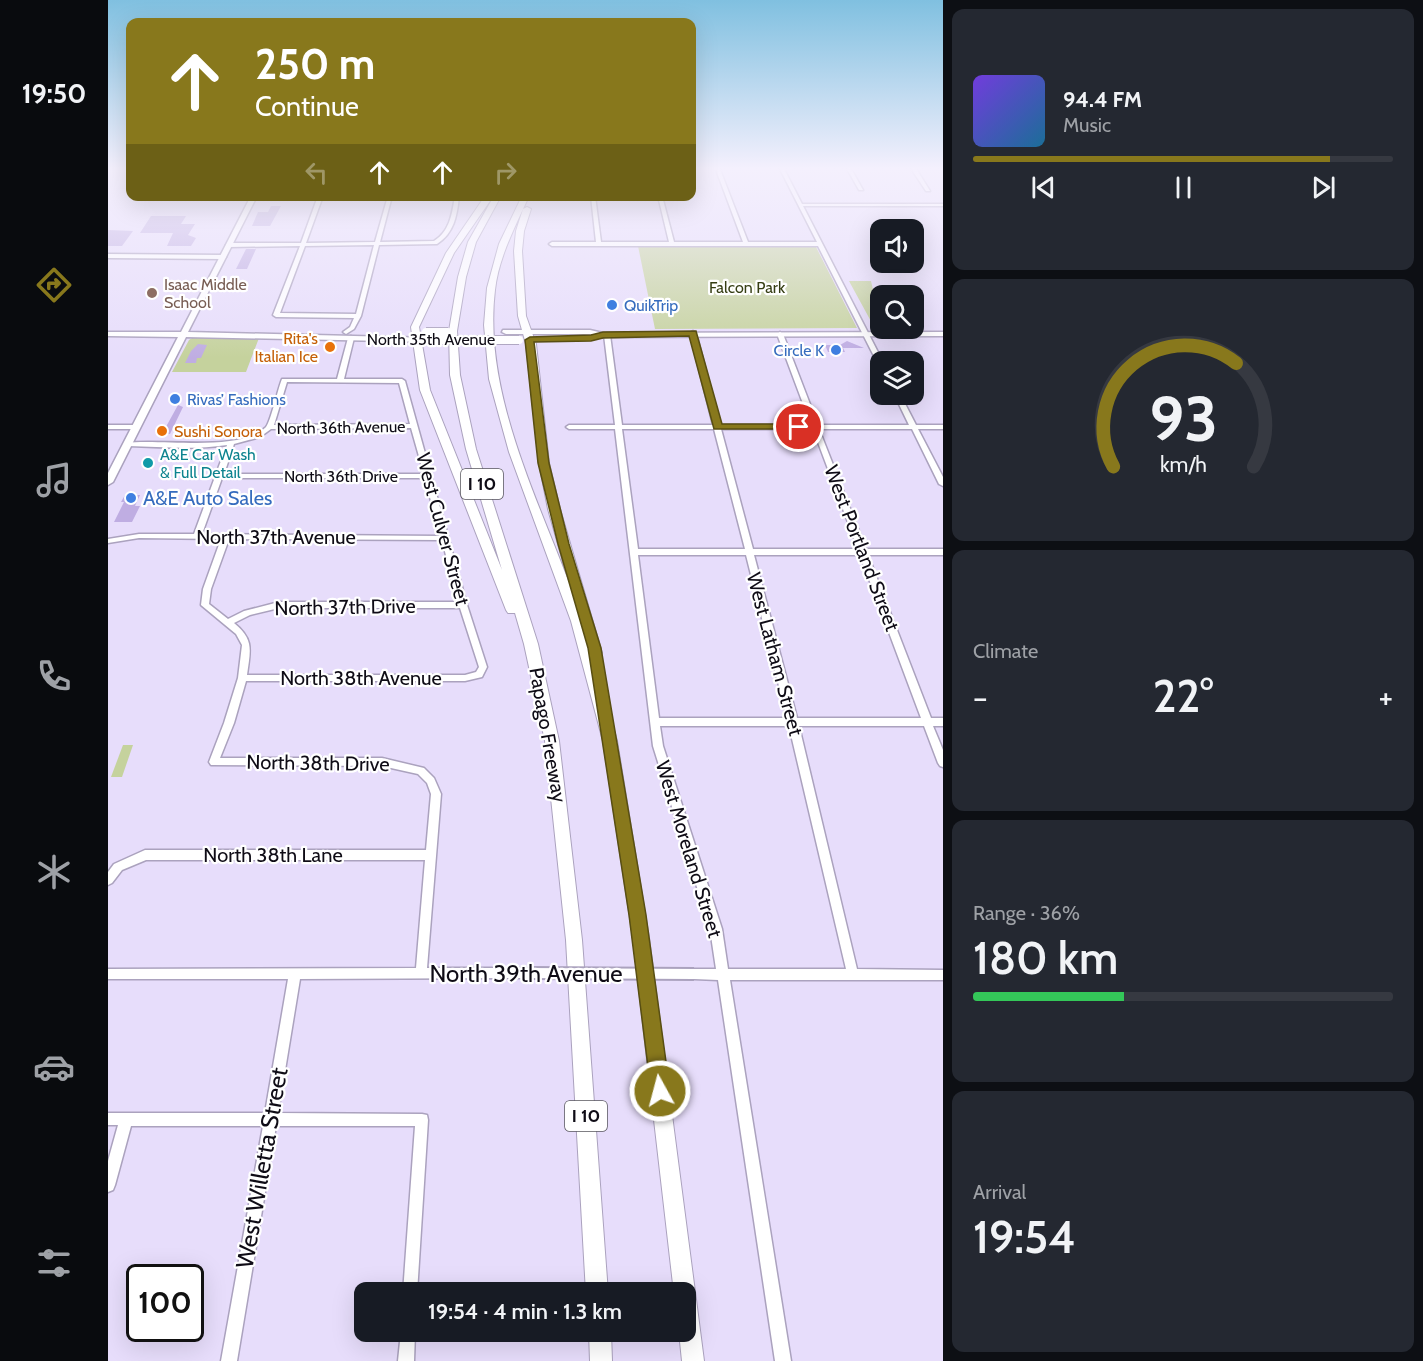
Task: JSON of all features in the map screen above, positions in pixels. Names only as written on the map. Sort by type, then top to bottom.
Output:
[{"type":"highway","points":[[465,231],[450,253],[415,327],[421,336],[425,390],[512,608],[544,702]]},
{"type":"highway","name":"Papago Freeway","points":[[478,231],[472,242],[462,277],[453,331],[455,375],[471,450],[528,633],[552,741],[564,831],[574,940],[596,1282]]},
{"type":"highway","name":"I 10","points":[[509,231],[503,244],[491,288],[488,325],[494,379],[514,452],[577,621],[610,741],[641,938],[684,1282]]},
{"type":"highway","points":[[520,231],[518,251],[523,336],[544,463],[568,562],[593,641],[610,741]]},
{"type":"highway","points":[[599,1342],[599,1361]]},
{"type":"highway","name":"I 10","points":[[691,1342],[693,1360]]},
{"type":"main road","points":[[108,482],[236,231]]},
{"type":"main road","name":"North 35th Avenue","points":[[108,334],[591,338],[605,335],[693,333],[943,334]]},
{"type":"street","points":[[308,231],[277,316],[358,316]]},
{"type":"street","points":[[270,427],[284,380],[340,380],[348,335],[358,316],[381,231]]},
{"type":"street","points":[[229,245],[435,243],[439,242],[447,231]]},
{"type":"street","points":[[597,231],[599,244]]},
{"type":"street","points":[[669,231],[672,244]]},
{"type":"street","points":[[741,231],[746,244]]},
{"type":"street","points":[[814,231],[874,351]]},
{"type":"street","points":[[552,244],[821,244]]},
{"type":"street","points":[[108,256],[223,257]]},
{"type":"street","name":"West Latham Street","points":[[693,333],[793,722],[853,975]]},
{"type":"street","name":"West Portland Street","points":[[780,334],[943,763]]},
{"type":"street","name":"West Moreland Street","points":[[605,335],[635,552],[654,722],[661,761],[713,915],[783,1361]]},
{"type":"street","name":"West Culver Street","points":[[340,380],[402,381],[463,605],[483,667],[479,675]]},
{"type":"street","points":[[903,405],[943,484]]},
{"type":"street","name":"North 36th Avenue","points":[[128,444],[231,444],[254,438],[270,427],[414,426]]},
{"type":"street","points":[[108,427],[136,427]]},
{"type":"street","points":[[569,427],[943,427]]},
{"type":"street","points":[[197,537],[231,444]]},
{"type":"street","name":"North 36th Drive","points":[[218,476],[428,476]]},
{"type":"street","name":"North 37th Avenue","points":[[108,541],[139,536],[445,538]]},
{"type":"street","points":[[226,537],[207,589],[205,605],[219,618],[230,622],[246,645],[242,678]]},
{"type":"street","points":[[635,552],[943,552]]},
{"type":"street","name":"North 37th Drive","points":[[230,622],[247,613],[279,605],[463,605]]},
{"type":"street","name":"North 38th Avenue","points":[[242,678],[465,678],[479,675]]},
{"type":"street","name":"North 38th Drive","points":[[242,678],[229,723],[214,762],[382,762],[422,771],[431,781],[436,794],[432,855]]},
{"type":"street","points":[[654,722],[943,722]]},
{"type":"street","name":"North 38th Lane","points":[[108,880],[117,867],[146,855],[432,855]]},
{"type":"street","points":[[420,974],[432,855]]},
{"type":"street","name":"North 39th Avenue","points":[[108,974],[943,975]]},
{"type":"street","name":"West Willetta Street","points":[[229,1361],[295,974]]},
{"type":"street","points":[[108,1119],[422,1120],[411,1282]]},
{"type":"street","points":[[108,1185],[126,1119]]},
{"type":"street","points":[[406,1361],[407,1342]]},
{"type":"green space","name":"Falcon Park","points":[[815,245],[857,328],[655,329],[638,246]]},
{"type":"green space","points":[[849,281],[871,281],[870,320]]},
{"type":"green space","points":[[192,338],[259,338],[246,372],[172,372]]},
{"type":"green space","points":[[123,745],[133,745],[122,777],[111,777]]},
{"type":"building","points":[[108,231],[133,231],[122,246],[108,246]]},
{"type":"building","points":[[142,231],[191,231],[188,235],[196,238],[191,246],[167,246],[173,233],[140,233]]},
{"type":"building","points":[[246,249],[256,249],[247,269],[236,269]]},
{"type":"building","points":[[847,341],[864,348],[843,348],[845,352],[828,352],[825,345],[840,345]]},
{"type":"building","points":[[198,344],[207,345],[201,358],[197,358],[196,363],[185,363],[191,351]]},
{"type":"building","points":[[178,405],[183,407],[170,434],[162,434]]},
{"type":"building","points":[[125,495],[140,495],[135,506],[140,506],[132,522],[114,522],[124,502],[121,502]]},
{"type":"place","name":"Isaac Middle School","points":[[152,293]]},
{"type":"place","name":"QuikTrip","points":[[612,305]]},
{"type":"place","name":"Rita's Italian Ice","points":[[330,347]]},
{"type":"place","name":"Circle K","points":[[836,350]]},
{"type":"place","name":"Rivas’ Fashions","points":[[175,399]]},
{"type":"place","name":"Sushi Sonora","points":[[162,431]]},
{"type":"place","name":"A&E Car Wash & Full Detail","points":[[148,463]]},
{"type":"place","name":"A&E Auto Sales","points":[[131,498]]},
{"type":"route","points":[[660,1091],[638,915],[594,648],[568,562],[544,463],[530,340],[591,338],[603,335],[693,333],[717,427],[799,427]]}]
